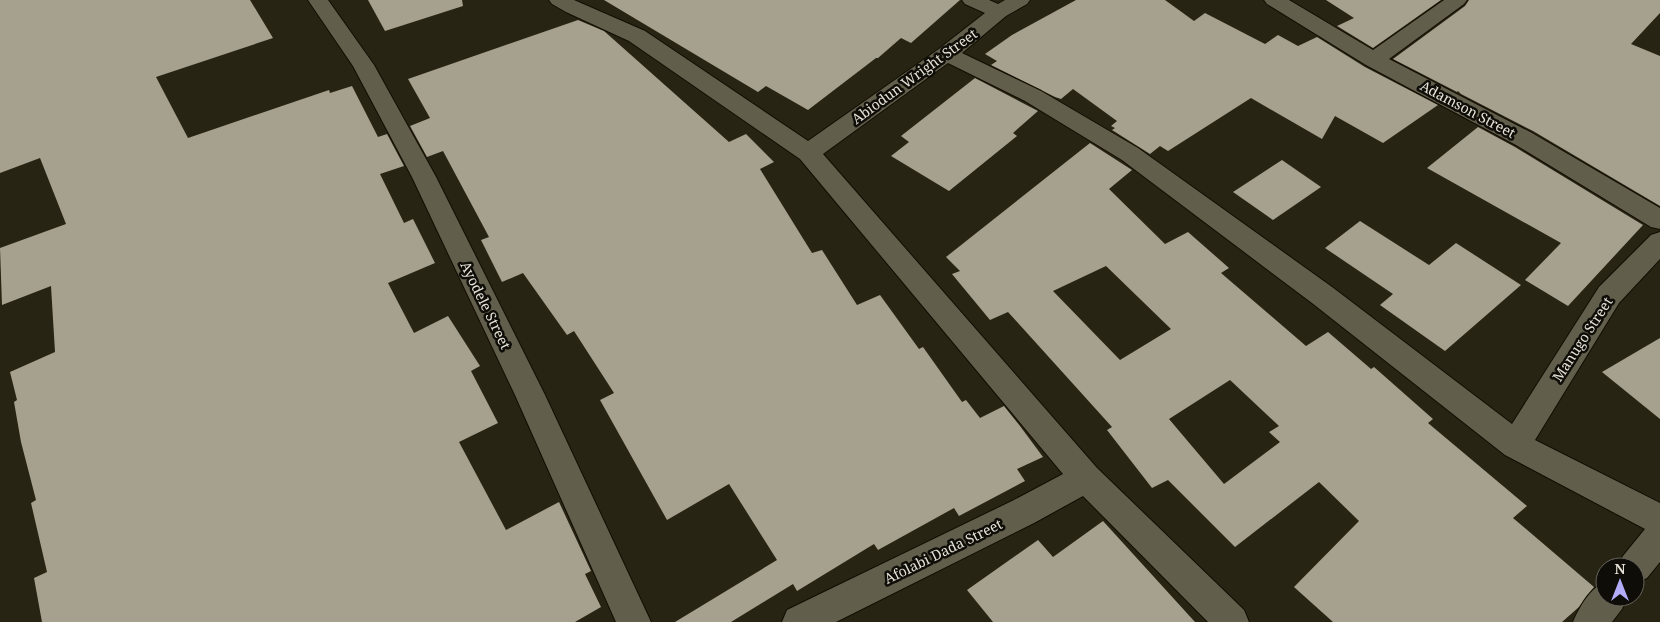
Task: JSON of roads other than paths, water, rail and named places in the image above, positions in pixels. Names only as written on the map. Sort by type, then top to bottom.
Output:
[{"type":"street","name":"Ayodele Street","points":[[318,0],[363,66],[424,177],[530,395],[634,622]]},
{"type":"street","points":[[559,0],[637,36],[808,153],[1086,478],[1232,622]]},
{"type":"street","points":[[972,0],[1000,12]]},
{"type":"street","name":"Abiodun Wright Street","points":[[808,153],[947,54],[1000,12],[1020,0]]},
{"type":"street","name":"Adamson Street","points":[[1274,0],[1374,60],[1524,139],[1660,220]]},
{"type":"street","points":[[1374,60],[1457,0]]},
{"type":"street","points":[[947,54],[1033,96],[1130,154],[1322,295],[1516,445],[1660,520]]},
{"type":"street","name":"Manugo Street","points":[[1516,445],[1609,295],[1660,242]]},
{"type":"street","name":"Afolabi Dada Street","points":[[799,622],[1023,512],[1086,478]]},
{"type":"street","points":[[1643,557],[1660,536]]},
{"type":"street","points":[[1590,622],[1602,607]]}]
